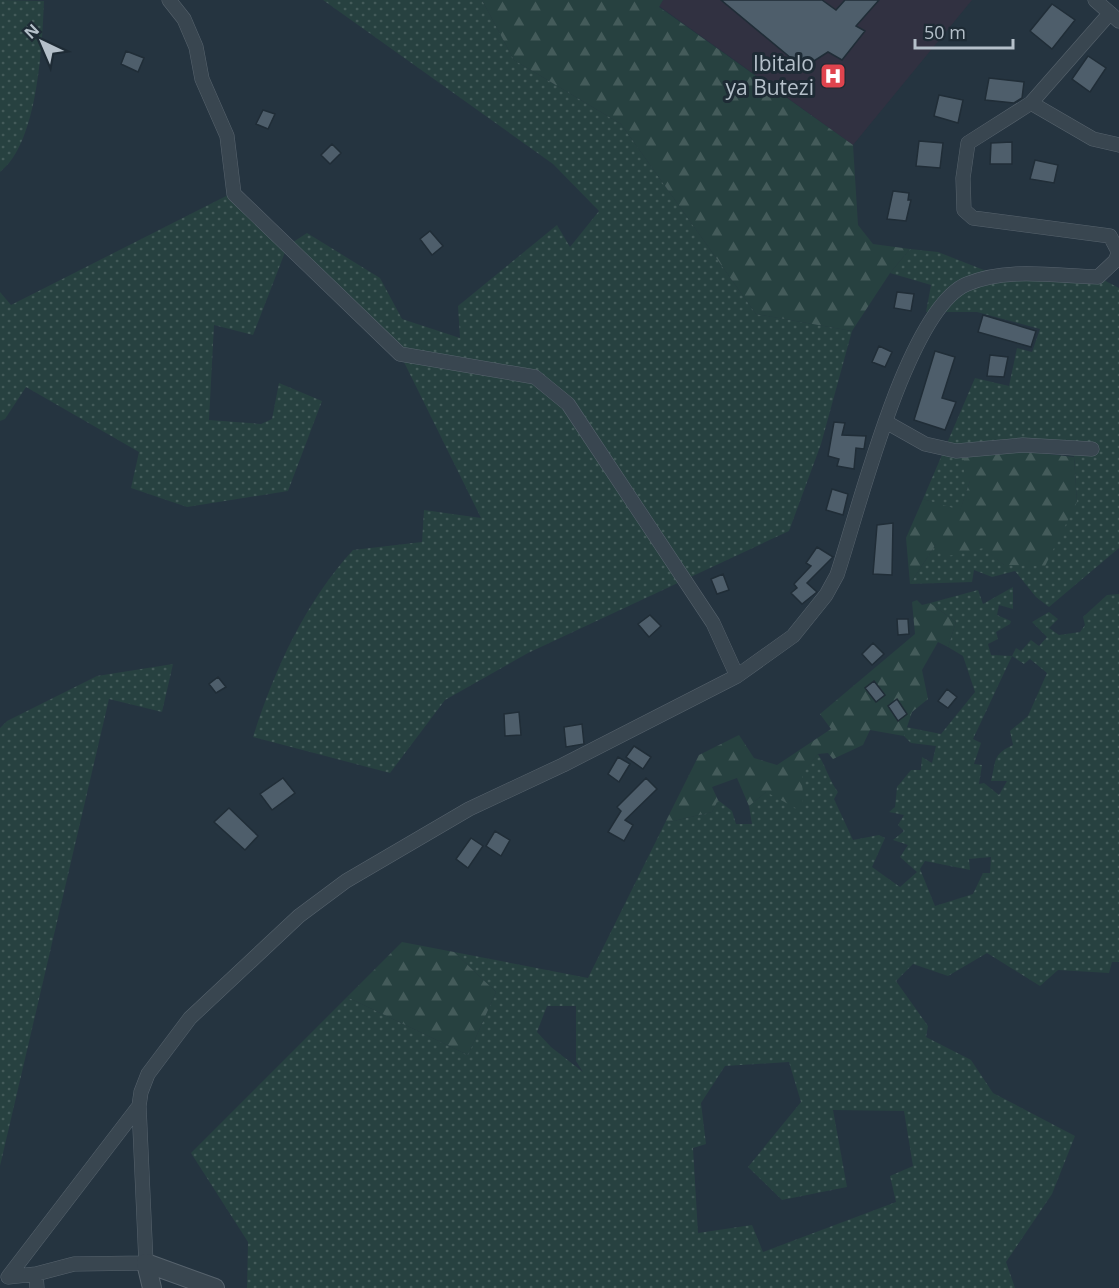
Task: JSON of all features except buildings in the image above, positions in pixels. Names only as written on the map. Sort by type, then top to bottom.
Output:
[{"type":"street","points":[[169,0],[184,19],[196,47],[202,79],[227,136],[234,194],[400,354],[535,377],[568,404],[713,623],[736,676]]},
{"type":"street","points":[[152,1288],[146,1263],[139,1106],[141,1092],[148,1074],[190,1018],[275,935],[346,881],[469,809],[573,760],[736,676],[793,636],[826,595],[842,561],[886,422],[920,342],[937,310],[956,290],[994,274],[1098,277],[1114,261],[1119,252],[1110,236],[973,218],[964,210],[963,178],[968,143],[1031,103],[1114,17],[1095,0]]},
{"type":"street","points":[[1031,103],[1093,139],[1119,145]]},
{"type":"street","points":[[886,422],[925,444],[956,451],[1017,445],[1092,449]]},
{"type":"street","points":[[4,1280],[139,1106]]},
{"type":"street","points":[[4,1280],[36,1281],[74,1264],[146,1263],[215,1288]]},
{"type":"shaded area","name":"Ibitalo ya Butezi","points":[[663,0],[972,0],[853,145],[659,6]]},
{"type":"green space","points":[[0,0],[44,1],[42,43],[36,92],[30,117],[23,139],[13,158],[0,172]]},
{"type":"green space","points":[[323,0],[482,0],[514,60],[621,124],[756,314],[852,331],[821,444],[789,531],[528,653],[445,700],[390,773],[253,737],[261,712],[281,663],[306,615],[320,592],[353,550],[422,542],[424,510],[481,518],[400,354],[287,247],[253,335],[214,325],[209,420],[261,424],[272,419],[279,383],[322,401],[288,491],[187,507],[131,488],[139,452],[26,387],[5,419],[0,421],[0,292],[11,305],[232,193],[287,246],[307,233],[380,278],[402,319],[460,338],[458,306],[557,225],[570,247],[599,211],[553,164]]},
{"type":"green space","points":[[482,0],[663,0],[659,7],[853,145],[858,225],[873,244],[910,249],[890,273],[852,331],[756,314],[621,124],[514,60]]},
{"type":"green space","points":[[910,249],[938,252],[994,274],[1098,277],[1119,288],[1119,548],[1049,607],[1036,597],[1015,571],[992,577],[974,570],[972,582],[910,584],[936,544],[983,547],[1004,565],[1077,502],[1074,456],[1011,445],[964,458],[970,481],[960,511],[923,499],[975,378],[1009,386],[1017,348],[1032,352],[1040,329],[977,312],[926,312],[931,285],[890,273]]},
{"type":"green space","points":[[1012,450],[1074,457],[1077,502],[1045,566],[1004,565],[983,548],[944,557],[936,544],[910,584],[906,538],[923,499],[960,510],[970,481],[964,479],[964,458]]},
{"type":"green space","points":[[1013,587],[1013,609],[999,605],[997,615],[1011,621],[1010,624],[996,632],[998,639],[988,644],[991,655],[1012,656],[1016,648],[1021,651],[1031,640],[1039,646],[1047,637],[1032,622],[1049,612],[1058,619],[1049,628],[1059,635],[1080,632],[1085,625],[1083,617],[1107,595],[1119,594],[1119,962],[1112,962],[1109,973],[1058,970],[1040,986],[987,953],[948,976],[913,964],[896,981],[928,1026],[926,1037],[971,1060],[993,1093],[1075,1136],[1052,1194],[1006,1262],[1015,1288],[247,1288],[248,1242],[191,1153],[347,997],[468,1055],[496,992],[454,952],[588,978],[665,823],[712,812],[718,800],[732,811],[736,824],[752,824],[749,806],[766,792],[802,773],[818,754],[838,792],[834,799],[853,840],[879,835],[885,838],[872,867],[900,887],[917,872],[900,857],[908,845],[893,840],[904,831],[898,825],[904,815],[889,812],[895,807],[897,787],[911,770],[921,770],[922,757],[932,763],[936,746],[911,743],[904,736],[906,727],[941,734],[975,692],[963,656],[948,647],[956,622],[930,603],[978,590],[983,604]],"holes":[[[1012,656],[1024,664],[1030,659],[1047,673],[1028,716],[1010,731],[1013,745],[1001,752],[996,759],[991,781],[1007,781],[999,795],[984,783],[979,784],[982,765],[974,764],[981,743],[973,739]],[[991,857],[990,873],[983,873],[973,894],[935,906],[920,869],[925,861],[970,870],[969,859]],[[547,1006],[576,1006],[576,1061],[583,1072],[551,1047],[537,1032]],[[789,1062],[801,1102],[748,1167],[782,1200],[847,1187],[833,1110],[904,1111],[913,1166],[890,1176],[896,1202],[763,1252],[752,1225],[698,1233],[693,1148],[706,1144],[701,1103],[725,1066]]]},
{"type":"green space","points":[[917,600],[922,605],[930,603],[956,622],[948,647],[938,642],[922,670],[928,699],[912,712],[904,736],[870,730],[863,745],[833,759],[828,753],[818,754],[802,774],[803,812],[766,792],[749,806],[737,778],[712,787],[718,800],[712,812],[665,823],[699,755],[739,735],[754,758],[777,765],[831,729],[820,714],[915,634],[912,602]]},
{"type":"green space","points":[[173,664],[162,712],[109,699],[0,1166],[0,728],[7,721],[97,676]]},
{"type":"green space","points":[[402,942],[454,952],[496,992],[468,1055],[347,997]]},
{"type":"place","name":"Ibitalo ya Butezi","points":[[833,76]]}]
